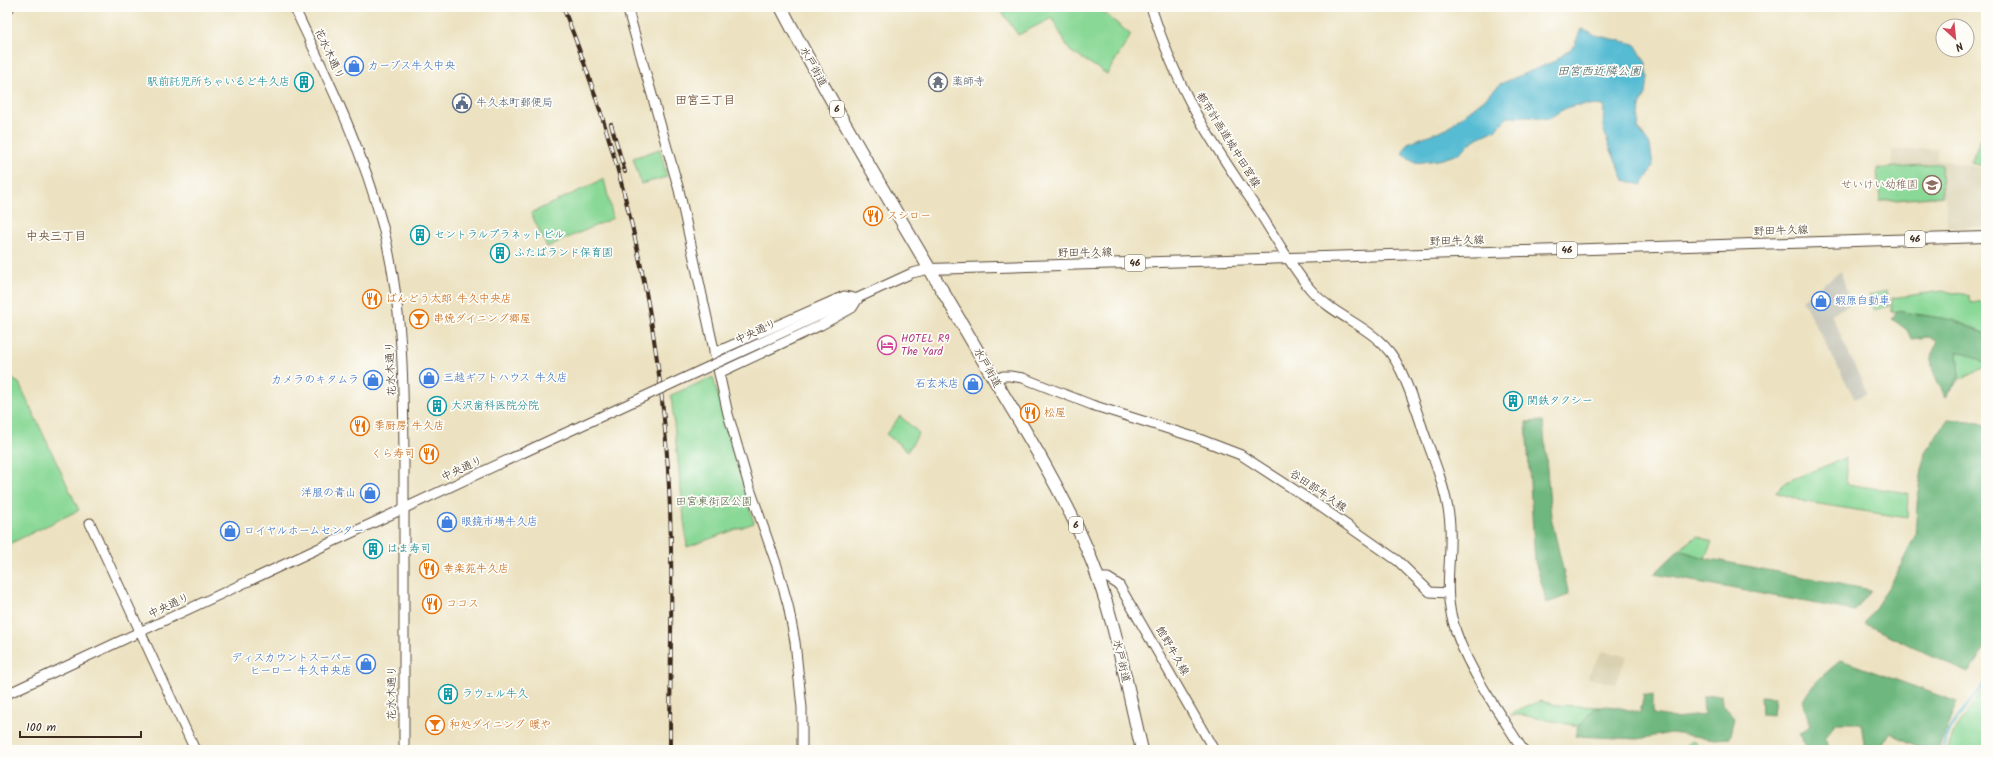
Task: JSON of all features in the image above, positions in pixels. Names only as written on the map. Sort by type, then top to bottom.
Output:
[{"type":"highway","name":"水戸街道","points":[[781,7],[846,127],[1060,493],[1087,549],[1098,578],[1115,635],[1142,750]]},
{"type":"main road","name":"野田牛久線","points":[[929,269],[1986,237]]},
{"type":"street","points":[[7,11],[10,7]]},
{"type":"street","name":"花水木通り","points":[[294,7],[358,146],[383,227],[393,276],[401,336],[404,387],[404,750]]},
{"type":"street","points":[[627,7],[679,190],[728,414],[749,486],[777,566],[788,605],[795,642],[802,708],[802,750]]},
{"type":"street","name":"都市計画道城中田宮線","points":[[1151,7],[1174,70],[1192,106],[1231,170],[1310,289],[1326,305],[1371,333],[1389,351],[1400,369],[1428,444],[1446,501],[1450,531],[1448,593]]},
{"type":"street","name":"中央通り","points":[[7,694],[760,343],[912,273],[929,269]]},
{"type":"street","points":[[714,353],[844,296],[858,299],[852,308],[821,325],[718,372]]},
{"type":"street","name":"谷田部牛久線","points":[[995,380],[1003,376],[1024,378],[1098,408],[1194,437],[1241,456],[1319,505],[1398,561],[1430,592],[1448,593]]},
{"type":"street","points":[[90,523],[196,750]]},
{"type":"street","name":"館野牛久線","points":[[1098,578],[1108,578],[1119,585],[1214,750]]},
{"type":"street","points":[[1448,593],[1451,615],[1457,637],[1472,668],[1523,750]]},
{"type":"shaded area","name":"せいけい幼稚園","points":[[1937,149],[1936,159],[1985,169],[1986,227],[1947,227],[1946,197],[1880,203],[1876,167],[1892,166],[1892,150]]},
{"type":"shaded area","points":[[1841,271],[1850,305],[1831,314],[1867,393],[1855,399],[1802,300]]},
{"type":"shaded area","points":[[1602,651],[1627,656],[1615,684],[1587,678]]},
{"type":"green space","points":[[999,7],[1097,7],[1131,35],[1107,74],[1070,51],[1052,18],[1018,35]]},
{"type":"green space","points":[[1986,125],[1986,167],[1971,163]]},
{"type":"green space","points":[[660,149],[667,177],[641,184],[633,158]]},
{"type":"green space","points":[[1941,163],[1942,196],[1880,201],[1877,169]]},
{"type":"green space","points":[[604,179],[613,218],[547,247],[531,213]]},
{"type":"green space","points":[[1886,291],[1890,306],[1873,310],[1869,295]]},
{"type":"green space","points":[[1942,291],[1969,295],[1971,303],[1986,301],[1986,334],[1953,320],[1897,311],[1892,312],[1892,298]]},
{"type":"green space","points":[[1897,311],[1953,320],[1986,334],[1986,364],[1966,353],[1957,352],[1959,377],[1945,397],[1933,370],[1932,364],[1932,358],[1937,341],[1929,337],[1911,339],[1907,330],[1892,319]]},
{"type":"green space","points":[[1957,352],[1966,353],[1986,364],[1986,368],[1960,379],[1945,397],[1959,377]]},
{"type":"green space","points":[[7,376],[19,383],[79,510],[7,545]]},
{"type":"green space","name":"田宮東街区公園","points":[[713,377],[754,523],[687,547],[671,395]]},
{"type":"green space","points":[[900,416],[919,433],[908,451],[886,434]]},
{"type":"green space","points":[[1948,419],[1980,422],[1986,427],[1986,646],[1968,673],[1865,624],[1896,575],[1915,536],[1918,492],[1925,453]]},
{"type":"green space","points":[[1543,421],[1551,517],[1569,595],[1547,603],[1535,561],[1526,422]]},
{"type":"green space","points":[[1845,458],[1847,470],[1846,484],[1908,493],[1907,518],[1806,502],[1775,492],[1788,481]]},
{"type":"green space","points":[[1697,536],[1712,542],[1705,558],[1679,550]]},
{"type":"green space","points":[[1679,550],[1705,558],[1871,590],[1855,611],[1654,574]]},
{"type":"green space","points":[[1841,660],[1957,702],[1938,750],[1925,750],[1890,733],[1879,750],[1865,750],[1861,723],[1835,723],[1825,739],[1829,750],[1806,750],[1800,733],[1805,731],[1810,725],[1803,701],[1810,689]]},
{"type":"green space","points":[[1986,686],[1986,750],[1947,750],[1955,730]]},
{"type":"green space","points":[[1644,694],[1653,695],[1653,714],[1675,718],[1704,715],[1703,696],[1721,695],[1722,704],[1735,718],[1730,738],[1715,739],[1671,733],[1638,739],[1575,736],[1578,726],[1583,723],[1593,710],[1598,707],[1610,706],[1640,713]]},
{"type":"green space","points":[[1761,696],[1775,697],[1773,716],[1762,715]]},
{"type":"green space","points":[[1541,701],[1557,705],[1599,707],[1578,726],[1522,715],[1510,715],[1522,708]]},
{"type":"green space","points":[[1367,742],[1372,750],[1350,750]]},
{"type":"green space","points":[[1690,742],[1694,742],[1696,746],[1694,750],[1690,750],[1688,748],[1688,744]]},
{"type":"water","name":"田宮西近隣公園","points":[[1581,29],[1595,35],[1635,44],[1646,63],[1648,78],[1646,94],[1640,106],[1638,128],[1650,145],[1653,167],[1642,185],[1624,180],[1608,143],[1603,127],[1604,106],[1581,105],[1569,107],[1549,119],[1530,116],[1508,117],[1495,130],[1474,140],[1458,154],[1443,159],[1417,163],[1402,154],[1408,143],[1447,128],[1487,97],[1500,84],[1555,61],[1574,46]]},
{"type":"waterway","points":[[1944,750],[1944,742],[1953,724],[1986,680]]},
{"type":"railway","points":[[563,7],[603,119],[620,176],[646,292],[656,351],[663,410],[670,504],[670,750]]},
{"type":"railway","points":[[611,124],[625,172]]},
{"type":"place","name":"カーブス牛久中央","points":[[354,66]]},
{"type":"place","name":"駅前託児所ちゃいるど牛久店","points":[[304,82]]},
{"type":"place","name":"薬師寺","points":[[938,82]]},
{"type":"place","name":"牛久本町郵便局","points":[[462,103]]},
{"type":"place","name":"せいけい幼稚園","points":[[1932,185]]},
{"type":"place","name":"スシロー","points":[[873,216]]},
{"type":"place","name":"セントラルプラネットビル","points":[[420,235]]},
{"type":"place","name":"ふたばランド保育園","points":[[500,253]]},
{"type":"place","name":"ばんどう太郎 牛久中央店","points":[[372,299]]},
{"type":"place","name":"蝦原自動車","points":[[1821,301]]},
{"type":"place","name":"串焼ダイニング郷屋","points":[[419,319]]},
{"type":"place","name":"HOTEL R9 The Yard","points":[[887,345]]},
{"type":"place","name":"三越ギフトハウス 牛久店","points":[[429,378]]},
{"type":"place","name":"カメラのキタムラ","points":[[373,380]]},
{"type":"place","name":"石玄米店","points":[[973,384]]},
{"type":"place","name":"関鉄タクシー","points":[[1513,401]]},
{"type":"place","name":"大沢歯科医院分院","points":[[437,406]]},
{"type":"place","name":"松屋","points":[[1030,413]]},
{"type":"place","name":"季厨房 牛久店","points":[[360,426]]},
{"type":"place","name":"くら寿司","points":[[429,454]]},
{"type":"place","name":"洋服の青山","points":[[370,493]]},
{"type":"place","name":"眼鏡市場牛久店","points":[[447,522]]},
{"type":"place","name":"ロイヤルホームセンター","points":[[230,531]]},
{"type":"place","name":"はま寿司","points":[[373,549]]},
{"type":"place","name":"幸楽苑牛久店","points":[[429,569]]},
{"type":"place","name":"ココス","points":[[432,604]]},
{"type":"place","name":"ディスカウントスーパー ヒーロー 牛久中央店","points":[[366,664]]},
{"type":"place","name":"ラウェル牛久","points":[[448,694]]},
{"type":"place","name":"和処ダイニング 暖や","points":[[435,725]]},
{"type":"district","name":"田宮三丁目","points":[[705,100]]},
{"type":"district","name":"中央三丁目","points":[[56,236]]}]
